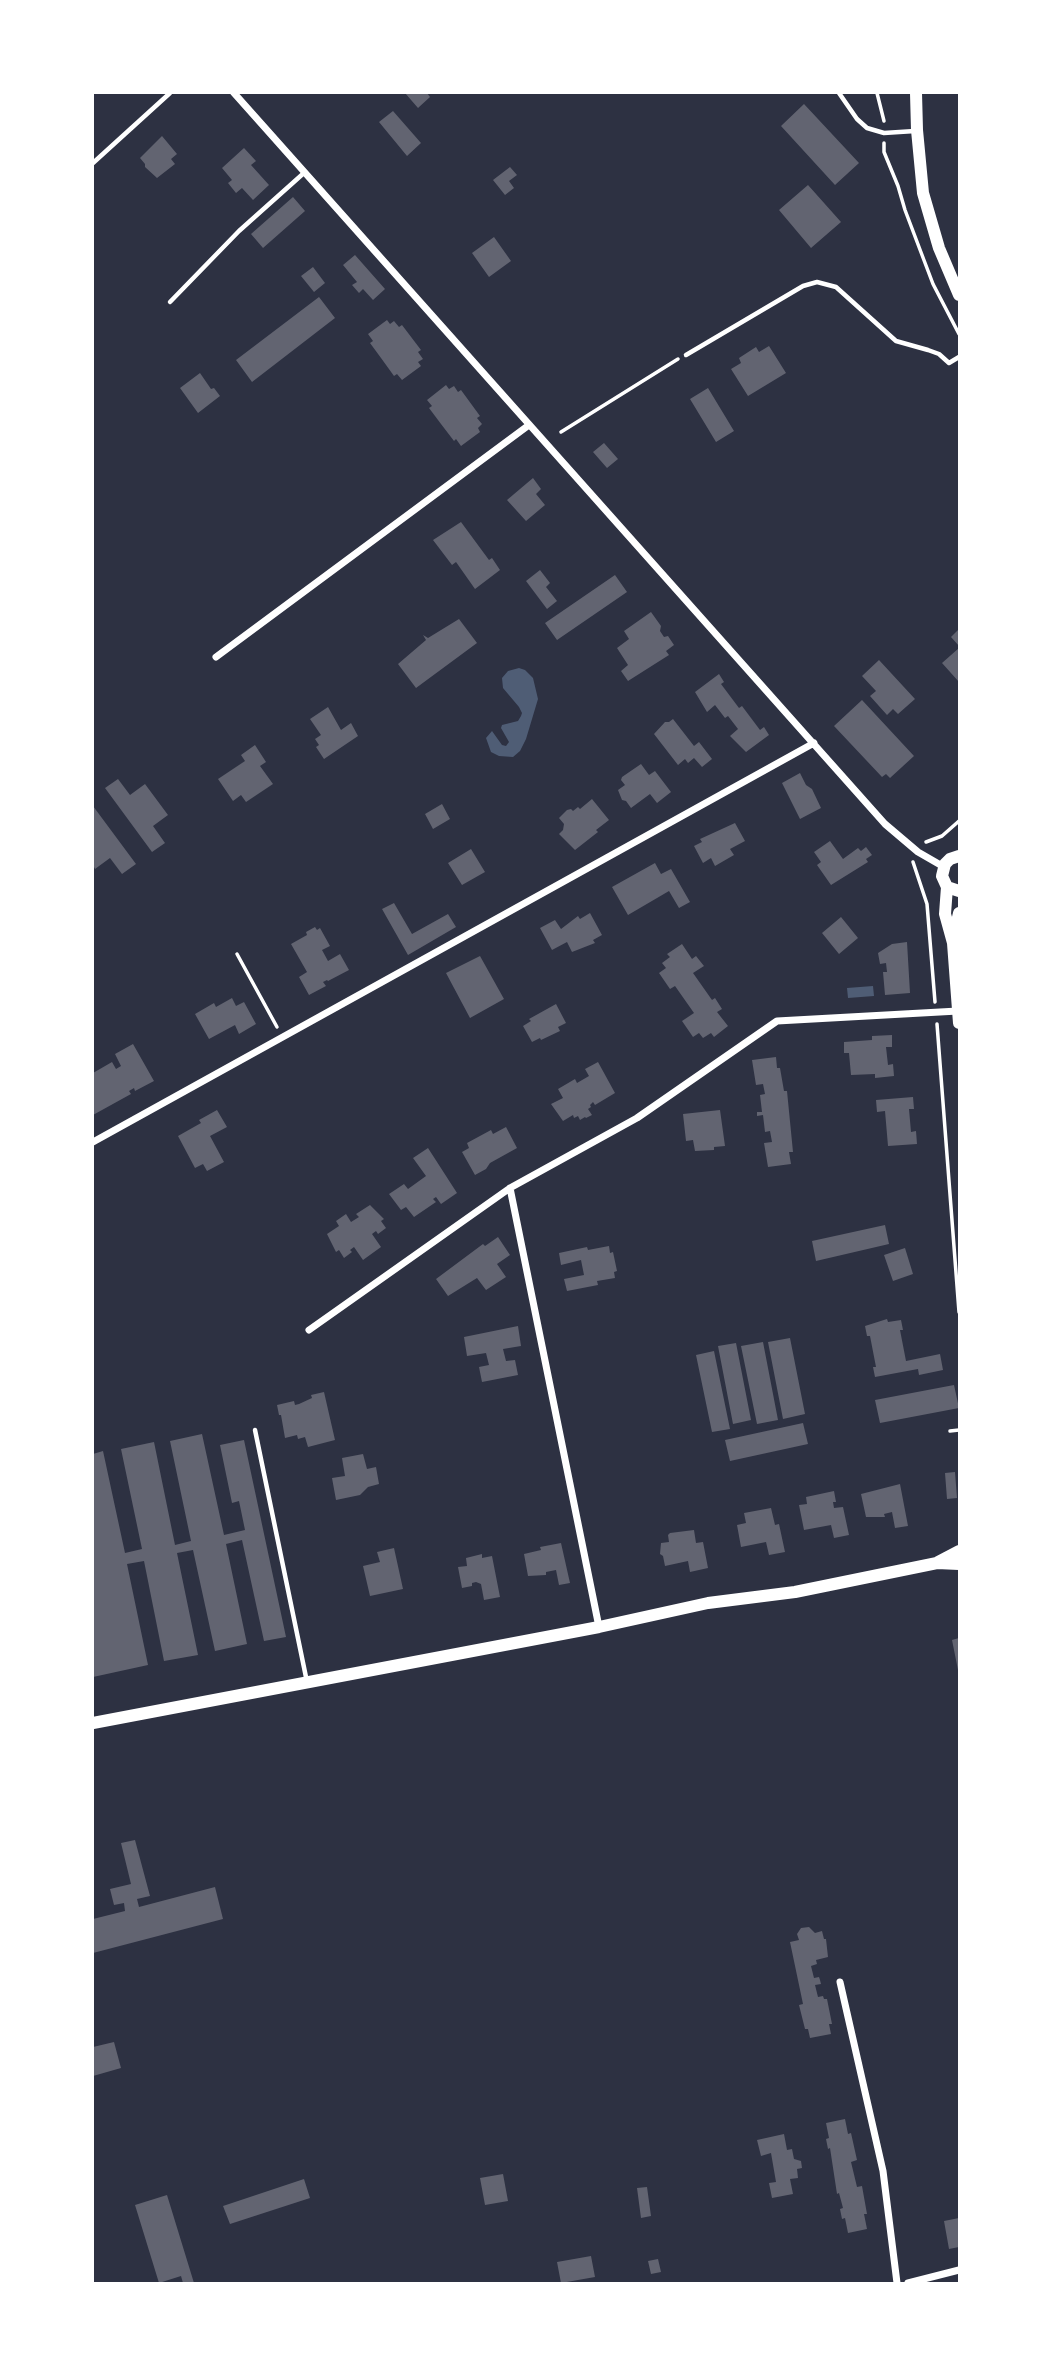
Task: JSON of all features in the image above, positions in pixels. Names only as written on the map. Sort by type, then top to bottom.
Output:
[{"type":"street","points":[[234,93],[885,824],[918,852],[944,867]]},
{"type":"street","points":[[916,93],[916,130],[923,193],[939,248],[959,295]]},
{"type":"street","points":[[216,657],[529,425]]},
{"type":"street","points":[[93,1142],[814,743]]},
{"type":"street","points":[[309,1330],[510,1188],[637,1118],[777,1021],[936,1012],[959,1017],[953,943],[945,914],[953,889],[942,876],[944,867],[958,854]]},
{"type":"street","points":[[953,943],[959,913]]},
{"type":"street","points":[[510,1188],[599,1627]]},
{"type":"street","points":[[937,1563],[959,1551]]},
{"type":"street","points":[[93,1723],[599,1627],[708,1603],[795,1592],[937,1563],[959,1564]]},
{"type":"street","points":[[841,1982],[883,2171],[897,2283]]},
{"type":"street","points":[[908,2283],[959,2270]]},
{"type":"lane","points":[[93,163],[170,93]]},
{"type":"lane","points":[[839,93],[857,119],[867,128],[884,133],[916,130]]},
{"type":"lane","points":[[170,302],[239,231],[306,172]]},
{"type":"lane","points":[[686,355],[803,286],[817,282],[836,287],[896,341],[928,349],[949,363],[959,356]]},
{"type":"lane","points":[[255,1430],[307,1683]]},
{"type":"path","points":[[877,93],[884,123]]},
{"type":"path","points":[[884,142],[884,152],[933,284],[959,334]]},
{"type":"path","points":[[561,432],[686,355]]},
{"type":"path","points":[[926,841],[942,836],[959,821]]},
{"type":"path","points":[[912,860],[927,904],[959,1312]]},
{"type":"path","points":[[237,954],[283,1038]]},
{"type":"path","points":[[950,1432],[959,1430]]},
{"type":"water","points":[[519,668],[533,678],[538,699],[520,751],[513,757],[499,756],[491,752],[486,738],[492,731],[502,745],[506,746],[509,742],[502,725],[518,721],[522,713],[503,688],[502,678],[508,671]]},
{"type":"water","points":[[873,986],[874,996],[848,998],[847,988]]},
{"type":"building","points":[[405,93],[427,93],[430,97],[418,108]]},
{"type":"building","points":[[804,104],[859,163],[835,185],[781,126]]},
{"type":"building","points":[[393,111],[421,143],[407,156],[379,122]]},
{"type":"building","points":[[162,136],[177,154],[171,159],[175,164],[157,178],[140,158]]},
{"type":"building","points":[[244,148],[256,161],[251,165],[269,185],[253,200],[242,188],[236,193],[228,183],[232,180],[222,168]]},
{"type":"building","points":[[510,167],[517,175],[509,181],[514,188],[505,195],[493,180]]},
{"type":"building","points":[[808,185],[841,222],[811,248],[779,210]]},
{"type":"building","points":[[293,197],[305,211],[263,248],[251,234]]},
{"type":"building","points":[[494,237],[511,261],[489,277],[472,253]]},
{"type":"building","points":[[355,255],[385,289],[373,300],[363,289],[359,293],[352,285],[357,282],[343,265]]},
{"type":"building","points":[[313,267],[325,283],[314,292],[301,276]]},
{"type":"building","points":[[319,297],[335,318],[252,382],[236,360]]},
{"type":"building","points":[[387,320],[390,324],[394,321],[399,327],[402,325],[421,350],[418,352],[423,359],[418,362],[421,366],[402,380],[397,374],[394,376],[370,343],[373,341],[368,334]]},
{"type":"building","points":[[769,346],[786,373],[748,396],[731,369],[741,363],[739,358],[756,347],[759,352]]},
{"type":"building","points":[[200,373],[211,389],[214,388],[220,396],[198,413],[180,388]]},
{"type":"building","points":[[446,385],[449,389],[454,386],[458,392],[461,390],[480,416],[477,418],[482,424],[478,428],[480,432],[461,446],[456,439],[454,441],[429,408],[432,406],[427,400]]},
{"type":"building","points":[[708,388],[734,431],[716,442],[690,399]]},
{"type":"building","points":[[604,443],[618,459],[607,468],[593,452]]},
{"type":"building","points":[[533,478],[541,489],[536,494],[545,505],[526,521],[507,500]]},
{"type":"building","points":[[461,522],[489,560],[492,558],[500,570],[475,589],[456,562],[452,565],[433,540]]},
{"type":"building","points":[[540,570],[550,583],[546,587],[557,601],[547,609],[526,581]]},
{"type":"building","points":[[615,575],[627,592],[557,640],[545,623]]},
{"type":"building","points":[[651,612],[661,626],[660,631],[664,637],[668,636],[674,645],[666,651],[669,655],[628,681],[621,671],[628,665],[617,648],[629,639],[624,631]]},
{"type":"building","points":[[459,619],[477,643],[416,688],[398,664],[426,640],[423,635],[428,638]]},
{"type":"building","points":[[959,629],[959,646],[951,637]]},
{"type":"building","points":[[959,648],[959,682],[942,663]]},
{"type":"building","points":[[879,660],[915,699],[898,714],[893,709],[887,715],[870,696],[876,691],[862,676]]},
{"type":"building","points":[[719,674],[724,682],[721,684],[739,708],[742,706],[760,730],[764,727],[769,735],[746,752],[730,736],[738,729],[728,716],[725,718],[715,705],[707,712],[695,692]]},
{"type":"building","points":[[862,700],[914,756],[890,778],[886,774],[882,777],[834,726]]},
{"type":"building","points":[[328,707],[341,730],[351,723],[358,736],[324,759],[316,747],[319,745],[315,739],[321,735],[310,719]]},
{"type":"building","points":[[673,719],[694,746],[699,742],[712,759],[702,767],[694,758],[688,763],[685,759],[678,765],[654,734],[665,722]]},
{"type":"building","points":[[255,745],[266,762],[260,766],[273,784],[246,802],[241,795],[233,801],[218,779],[245,761],[241,755]]},
{"type":"building","points":[[641,764],[649,775],[655,771],[671,792],[657,803],[650,794],[631,808],[622,800],[618,790],[625,785],[622,777]]},
{"type":"building","points":[[800,773],[821,808],[800,819],[782,783]]},
{"type":"building","points":[[118,779],[130,795],[145,784],[168,815],[153,826],[165,843],[152,852],[105,788]]},
{"type":"building","points":[[592,799],[609,820],[575,850],[559,834],[564,824],[559,818],[567,810],[573,811],[578,807],[580,809]]},
{"type":"building","points":[[442,804],[450,819],[433,829],[425,814]]},
{"type":"building","points":[[93,806],[136,864],[122,874],[110,858],[95,869],[93,865]]},
{"type":"building","points":[[735,823],[745,841],[730,849],[734,855],[715,866],[711,858],[703,863],[694,846],[702,842],[700,839]]},
{"type":"building","points":[[830,841],[843,859],[858,848],[861,851],[866,847],[872,855],[866,859],[868,862],[831,885],[817,865],[821,862],[814,852]]},
{"type":"building","points":[[471,849],[485,872],[462,885],[448,863]]},
{"type":"building","points":[[655,863],[661,874],[671,869],[690,902],[679,908],[669,891],[628,915],[612,887]]},
{"type":"building","points":[[394,903],[412,934],[448,914],[456,927],[408,955],[382,909]]},
{"type":"building","points":[[590,913],[602,935],[593,940],[595,943],[572,952],[567,942],[552,950],[540,928],[555,920],[561,929],[578,916],[580,919]]},
{"type":"building","points":[[841,917],[858,938],[839,954],[822,933]]},
{"type":"building","points":[[315,927],[317,930],[320,928],[330,946],[322,950],[328,961],[340,954],[349,970],[323,982],[326,986],[309,995],[299,977],[307,972],[291,944]]},
{"type":"building","points":[[907,942],[910,993],[885,995],[883,972],[887,972],[886,963],[880,964],[878,953],[892,944]]},
{"type":"building","points":[[682,944],[692,959],[696,956],[704,966],[693,973],[712,1000],[715,998],[722,1009],[717,1012],[728,1026],[714,1037],[711,1033],[703,1038],[699,1033],[693,1037],[682,1021],[694,1013],[675,986],[670,989],[659,973],[666,968],[662,963],[670,957],[667,954]]},
{"type":"building","points":[[480,956],[504,999],[470,1018],[446,973]]},
{"type":"building","points":[[232,998],[236,1006],[244,1002],[256,1024],[239,1034],[235,1025],[209,1039],[195,1014],[214,1003],[216,1007]]},
{"type":"building","points":[[556,1004],[566,1023],[558,1027],[560,1031],[532,1042],[523,1026],[531,1021],[529,1019]]},
{"type":"building","points":[[892,1035],[892,1047],[886,1047],[888,1065],[893,1064],[894,1076],[875,1078],[875,1074],[851,1075],[849,1053],[844,1053],[844,1042]]},
{"type":"building","points":[[133,1044],[154,1081],[135,1091],[134,1088],[129,1091],[131,1094],[93,1115],[93,1073],[112,1062],[116,1069],[121,1066],[115,1054]]},
{"type":"building","points":[[776,1057],[784,1091],[787,1091],[793,1152],[789,1152],[791,1164],[768,1167],[764,1143],[772,1142],[770,1131],[765,1132],[763,1115],[757,1116],[757,1112],[762,1112],[760,1095],[765,1094],[763,1084],[756,1085],[752,1060]]},
{"type":"building","points":[[598,1062],[615,1093],[595,1105],[593,1102],[588,1109],[592,1115],[580,1120],[573,1115],[563,1121],[551,1104],[563,1098],[558,1089],[575,1079],[577,1083],[589,1076],[585,1069]]},
{"type":"building","points":[[913,1097],[914,1109],[909,1109],[911,1132],[916,1131],[917,1144],[888,1146],[885,1111],[877,1112],[876,1100]]},
{"type":"building","points":[[217,1110],[227,1127],[210,1136],[224,1162],[207,1171],[203,1164],[195,1168],[178,1136]]},
{"type":"building","points":[[720,1110],[725,1146],[714,1147],[714,1150],[695,1151],[693,1140],[686,1141],[683,1114]]},
{"type":"building","points":[[506,1127],[517,1148],[475,1175],[462,1152],[469,1148],[467,1143],[491,1130],[493,1134]]},
{"type":"building","points":[[428,1148],[457,1193],[441,1204],[436,1197],[433,1199],[436,1202],[414,1217],[406,1207],[401,1210],[389,1194],[404,1184],[408,1189],[426,1176],[413,1158]]},
{"type":"building","points":[[370,1205],[384,1219],[381,1221],[386,1228],[378,1234],[376,1231],[372,1234],[381,1247],[363,1260],[354,1247],[344,1258],[339,1250],[336,1252],[327,1234],[339,1226],[336,1221],[346,1214],[351,1222],[359,1217],[356,1214]]},
{"type":"building","points":[[885,1225],[889,1244],[816,1261],[812,1241]]},
{"type":"building","points":[[498,1237],[510,1255],[497,1264],[506,1277],[486,1290],[477,1278],[448,1296],[436,1279],[483,1244],[485,1246]]},
{"type":"building","points":[[609,1246],[617,1271],[614,1272],[615,1278],[597,1281],[598,1285],[567,1291],[564,1279],[584,1275],[581,1260],[561,1265],[559,1253]]},
{"type":"building","points":[[905,1248],[913,1274],[893,1281],[884,1255]]},
{"type":"building","points":[[887,1319],[888,1322],[901,1320],[903,1330],[900,1330],[906,1361],[940,1354],[943,1370],[919,1375],[918,1369],[875,1377],[873,1367],[876,1367],[870,1336],[867,1336],[865,1326]]},
{"type":"building","points":[[518,1326],[521,1346],[503,1349],[506,1361],[515,1360],[518,1375],[482,1382],[479,1367],[489,1365],[486,1353],[467,1356],[464,1337]]},
{"type":"building","points":[[790,1338],[805,1414],[783,1419],[768,1342]]},
{"type":"building","points":[[763,1342],[778,1420],[757,1424],[741,1346]]},
{"type":"building","points":[[736,1343],[751,1420],[733,1424],[718,1346]]},
{"type":"building","points":[[714,1351],[730,1429],[712,1432],[696,1355]]},
{"type":"building","points":[[954,1385],[959,1408],[880,1423],[875,1400]]},
{"type":"building","points":[[324,1392],[335,1440],[308,1447],[305,1437],[298,1439],[297,1435],[285,1438],[277,1405],[294,1401],[295,1405],[299,1404],[312,1398],[311,1395]]},
{"type":"building","points":[[803,1423],[808,1444],[730,1461],[725,1440]]},
{"type":"building","points":[[202,1434],[224,1535],[245,1530],[239,1501],[232,1503],[220,1445],[244,1440],[286,1637],[264,1641],[242,1540],[226,1544],[247,1644],[215,1651],[193,1550],[177,1553],[198,1655],[164,1661],[144,1561],[127,1564],[148,1665],[93,1677],[93,1454],[103,1451],[125,1553],[142,1549],[121,1449],[154,1442],[175,1545],[191,1541],[170,1441]]},
{"type":"building","points":[[363,1454],[367,1469],[376,1467],[379,1484],[368,1487],[360,1495],[336,1500],[332,1478],[345,1476],[342,1458]]},
{"type":"building","points":[[955,1472],[957,1498],[947,1499],[945,1473]]},
{"type":"building","points":[[900,1484],[908,1526],[895,1528],[892,1512],[884,1514],[885,1517],[866,1517],[861,1494]]},
{"type":"building","points":[[834,1491],[834,1508],[843,1507],[849,1535],[834,1538],[831,1525],[804,1530],[799,1505],[807,1504],[806,1497]]},
{"type":"building","points":[[771,1508],[775,1525],[779,1524],[785,1552],[769,1555],[766,1542],[741,1547],[737,1525],[746,1523],[744,1513]]},
{"type":"building","points":[[694,1530],[696,1543],[703,1542],[708,1568],[690,1572],[688,1561],[665,1566],[660,1554],[661,1543],[669,1542],[670,1533]]},
{"type":"building","points":[[561,1543],[570,1583],[559,1585],[556,1570],[546,1572],[546,1575],[528,1576],[524,1554],[541,1550],[540,1547]]},
{"type":"building","points":[[394,1548],[403,1589],[370,1596],[363,1566],[380,1562],[377,1552]]},
{"type":"building","points":[[482,1554],[482,1558],[492,1556],[500,1597],[484,1600],[481,1584],[476,1582],[472,1583],[472,1586],[462,1588],[458,1567],[467,1566],[466,1558]]},
{"type":"building","points":[[959,1638],[959,1669],[958,1670],[952,1640]]},
{"type":"building","points":[[135,1840],[150,1896],[137,1899],[139,1907],[215,1887],[223,1919],[93,1953],[93,1919],[125,1911],[124,1903],[114,1905],[110,1889],[131,1884],[121,1843]]},
{"type":"building","points":[[809,1927],[815,1933],[822,1931],[826,1939],[828,1957],[816,1960],[817,1964],[811,1966],[814,1978],[819,1977],[821,1984],[815,1985],[818,1997],[827,1999],[832,2024],[829,2024],[831,2034],[810,2038],[799,2005],[803,2004],[790,1942],[799,1940],[797,1934],[801,1928]]},
{"type":"building","points":[[114,2042],[121,2068],[93,2076],[93,2047]]},
{"type":"building","points":[[845,2119],[857,2160],[851,2162],[857,2187],[862,2186],[867,2214],[864,2214],[867,2229],[848,2233],[845,2218],[842,2219],[840,2209],[843,2208],[839,2193],[837,2194],[830,2148],[828,2149],[826,2139],[829,2138],[826,2123]]},
{"type":"building","points":[[784,2134],[787,2150],[792,2149],[794,2159],[801,2161],[802,2168],[797,2169],[798,2178],[790,2179],[793,2194],[772,2198],[769,2183],[776,2182],[771,2153],[761,2156],[757,2140]]},
{"type":"building","points":[[503,2174],[508,2201],[485,2205],[480,2178]]},
{"type":"building","points":[[304,2179],[310,2198],[230,2224],[223,2206]]},
{"type":"building","points":[[647,2187],[651,2216],[641,2218],[637,2188]]},
{"type":"building","points":[[167,2195],[194,2283],[183,2283],[181,2276],[159,2283],[135,2205]]},
{"type":"building","points":[[959,2218],[959,2247],[949,2249],[944,2221]]},
{"type":"building","points":[[591,2256],[595,2277],[561,2283],[557,2262]]},
{"type":"building","points":[[658,2259],[661,2272],[651,2274],[648,2261]]}]
